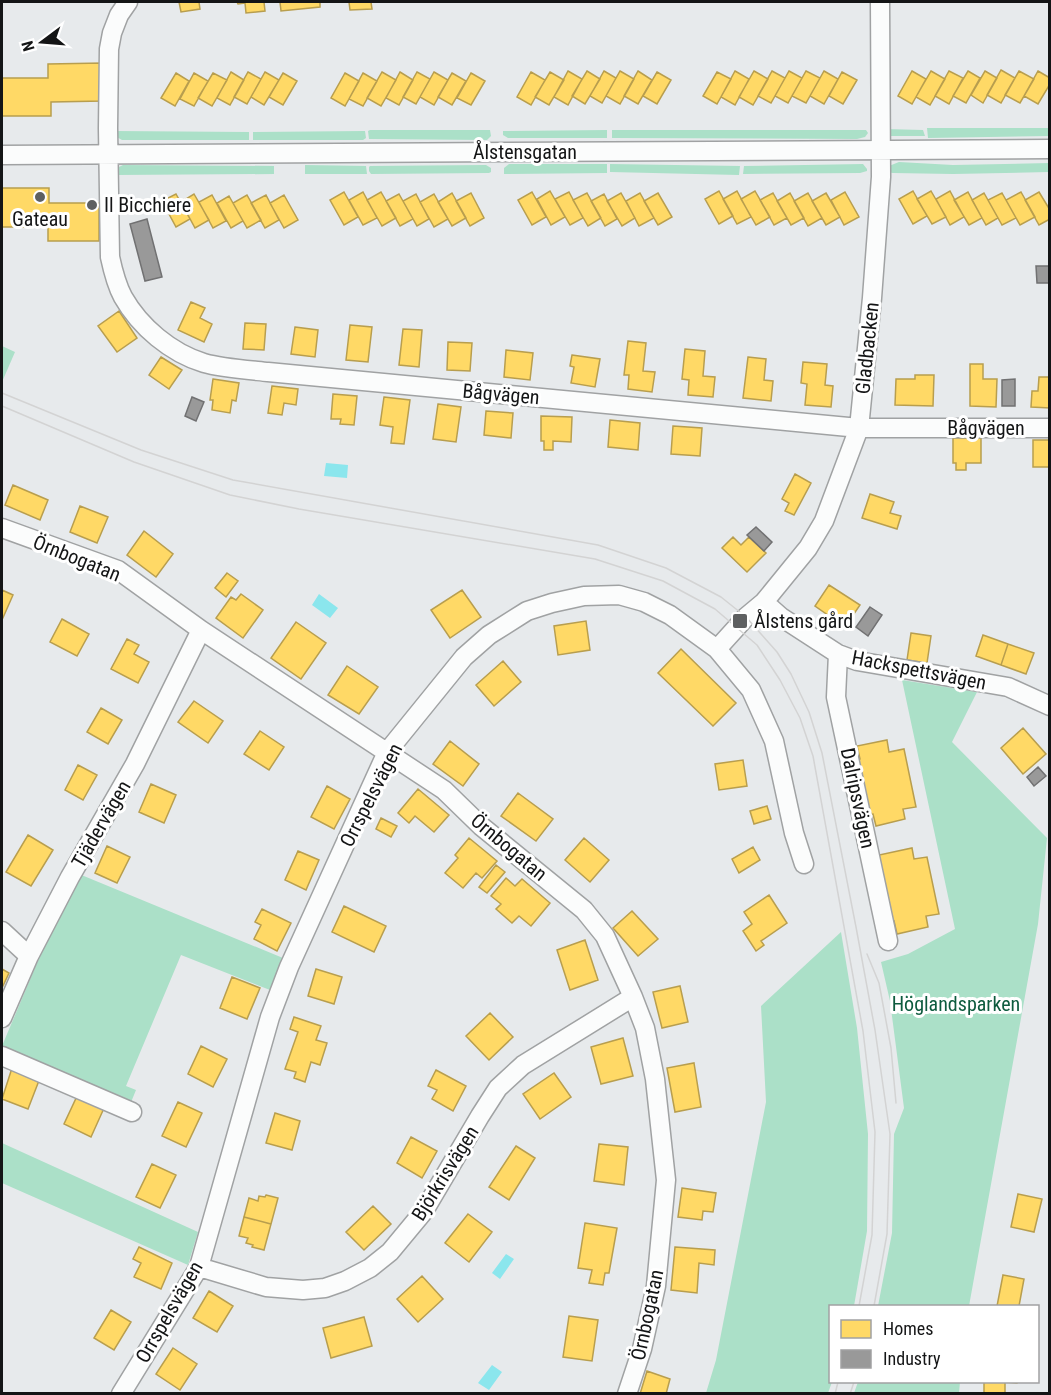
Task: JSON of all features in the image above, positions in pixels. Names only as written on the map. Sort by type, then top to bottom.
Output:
[{"type":"street","name":"Bågvägen","points":[[128,2],[119,15],[112,33],[110,49],[108,155],[110,257],[114,277],[123,297],[154,334],[174,349],[206,364],[268,372],[859,428],[1050,428]]},
{"type":"street","name":"Gladbacken","points":[[717,649],[746,617],[764,602],[808,548],[824,520],[859,428],[881,177],[880,2]]},
{"type":"street","name":"Ålstensgatan","points":[[2,155],[1050,149]]},
{"type":"street","name":"Örnbogatan","points":[[2,528],[118,570],[201,630],[444,790],[481,826],[584,910],[605,936],[645,1028],[655,1079],[666,1180],[656,1286],[642,1349],[627,1394]]},
{"type":"street","name":"Orrspelsvägen","points":[[121,1394],[199,1267],[270,1017],[289,967],[387,752],[464,657],[489,635],[527,611],[552,603],[584,596],[619,595],[644,602],[670,615],[717,649],[751,690],[774,741],[794,832],[804,864]]},
{"type":"street","name":"Hackspettsvägen","points":[[764,602],[782,617],[838,654],[857,661],[1008,687],[1050,706]]},
{"type":"street","name":"Tjädervägen","points":[[2,1018],[29,956],[70,877],[135,764],[201,630]]},
{"type":"street","name":"Dalripsvägen","points":[[838,654],[836,697],[888,941]]},
{"type":"street","points":[[2,931],[29,956]]},
{"type":"street","name":"Björkrisvägen","points":[[199,1267],[266,1287],[303,1290],[325,1288],[370,1268],[390,1252],[424,1211],[498,1088],[524,1065],[633,997]]},
{"type":"street","points":[[2,1056],[132,1112]]},
{"type":"green space","points":[[927,128],[1049,128],[1049,136],[928,138]]},
{"type":"green space","points":[[885,129],[923,130],[925,136],[890,136]]},
{"type":"green space","points":[[490,130],[491,136],[487,140],[369,139],[368,131]]},
{"type":"green space","points":[[607,130],[607,138],[508,138],[503,135],[503,131]]},
{"type":"green space","points":[[612,130],[866,130],[868,133],[865,137],[857,139],[612,138]]},
{"type":"green space","points":[[114,131],[249,132],[249,140],[122,140],[115,136]]},
{"type":"green space","points":[[365,131],[366,138],[363,140],[253,140],[253,132]]},
{"type":"green space","points":[[899,162],[953,165],[1050,163],[1049,172],[953,174],[886,172],[889,166]]},
{"type":"green space","points":[[509,164],[607,164],[607,173],[504,174],[504,168]]},
{"type":"green space","points":[[610,164],[740,166],[739,175],[610,172]]},
{"type":"green space","points":[[863,164],[867,171],[860,173],[743,174],[744,166]]},
{"type":"green space","points":[[123,165],[274,166],[274,174],[115,175],[117,168]]},
{"type":"green space","points":[[305,165],[366,166],[367,174],[305,174]]},
{"type":"green space","points":[[486,165],[491,168],[491,172],[371,174],[369,171],[370,166]]},
{"type":"green space","points":[[2,346],[15,352],[2,382]]},
{"type":"green space","name":"Höglandsparken","points":[[902,680],[977,692],[952,742],[1047,838],[1038,924],[969,1305],[878,1305],[892,1233],[894,1134],[904,1108],[890,1001],[881,962],[908,954],[955,929]]},
{"type":"green space","points":[[79,874],[283,958],[270,990],[181,955],[126,1086],[136,1090],[127,1112],[2,1056],[2,1046],[37,963]]},
{"type":"green space","points":[[841,932],[857,1028],[868,1134],[867,1231],[854,1305],[829,1305],[829,1383],[832,1383],[828,1393],[706,1393],[716,1360],[766,1102],[761,1006]]},
{"type":"green space","points":[[2,1143],[198,1232],[188,1265],[2,1183]]},
{"type":"green space","points":[[858,1383],[960,1383],[959,1393],[854,1393]]},
{"type":"water","points":[[326,463],[348,465],[347,478],[324,476]]},
{"type":"water","points":[[319,594],[338,608],[330,618],[312,605]]},
{"type":"water","points":[[506,1254],[514,1259],[500,1279],[492,1273]]},
{"type":"water","points":[[492,1365],[502,1372],[489,1390],[478,1383]]},
{"type":"building: Homes","points":[[179,2],[199,2],[200,9],[181,12]]},
{"type":"building: Homes","points":[[237,2],[264,2],[265,11],[246,13],[245,3],[238,4]]},
{"type":"building: Homes","points":[[280,2],[320,2],[320,7],[281,11]]},
{"type":"building: Homes","points":[[349,2],[371,2],[372,9],[350,10]]},
{"type":"building: Homes","points":[[103,63],[103,101],[51,102],[51,116],[2,116],[2,78],[48,78],[48,64]]},
{"type":"building: Homes","points":[[1001,70],[1015,78],[1001,103],[987,95]]},
{"type":"building: Homes","points":[[568,71],[582,79],[568,105],[554,97]]},
{"type":"building: Homes","points":[[587,71],[600,79],[585,104],[572,96]]},
{"type":"building: Homes","points":[[604,71],[616,78],[602,103],[590,96]]},
{"type":"building: Homes","points":[[620,71],[634,79],[620,104],[606,96]]},
{"type":"building: Homes","points":[[638,71],[652,80],[638,104],[624,96]]},
{"type":"building: Homes","points":[[735,71],[749,79],[735,105],[721,97]]},
{"type":"building: Homes","points":[[754,71],[768,79],[753,105],[739,97]]},
{"type":"building: Homes","points":[[772,71],[785,78],[771,103],[758,96]]},
{"type":"building: Homes","points":[[789,71],[802,78],[788,103],[775,96]]},
{"type":"building: Homes","points":[[806,71],[820,78],[806,103],[792,96]]},
{"type":"building: Homes","points":[[824,71],[838,79],[824,104],[810,96]]},
{"type":"building: Homes","points":[[912,71],[926,79],[912,104],[898,96]]},
{"type":"building: Homes","points":[[931,71],[945,79],[930,105],[916,97]]},
{"type":"building: Homes","points":[[949,71],[963,78],[949,104],[935,96]]},
{"type":"building: Homes","points":[[968,71],[980,78],[966,103],[953,96]]},
{"type":"building: Homes","points":[[985,71],[997,78],[983,103],[971,95]]},
{"type":"building: Homes","points":[[1019,71],[1034,79],[1020,103],[1005,95]]},
{"type":"building: Homes","points":[[1038,71],[1050,78],[1050,84],[1038,104],[1024,96]]},
{"type":"building: Homes","points":[[231,72],[244,80],[230,105],[217,98]]},
{"type":"building: Homes","points":[[248,72],[261,79],[247,104],[234,97]]},
{"type":"building: Homes","points":[[265,72],[279,80],[264,105],[251,97]]},
{"type":"building: Homes","points":[[382,72],[396,80],[381,106],[367,98]]},
{"type":"building: Homes","points":[[400,72],[413,80],[399,105],[386,98]]},
{"type":"building: Homes","points":[[417,72],[430,79],[416,104],[403,97]]},
{"type":"building: Homes","points":[[434,72],[448,80],[434,105],[420,97]]},
{"type":"building: Homes","points":[[531,72],[545,80],[531,105],[517,97]]},
{"type":"building: Homes","points":[[550,72],[564,80],[549,105],[535,97]]},
{"type":"building: Homes","points":[[657,72],[671,80],[657,104],[643,96]]},
{"type":"building: Homes","points":[[717,72],[731,79],[717,104],[703,96]]},
{"type":"building: Homes","points":[[842,72],[857,80],[843,104],[829,96]]},
{"type":"building: Homes","points":[[176,73],[189,81],[175,106],[161,98]]},
{"type":"building: Homes","points":[[194,73],[208,81],[194,106],[180,99]]},
{"type":"building: Homes","points":[[213,73],[227,80],[212,106],[198,98]]},
{"type":"building: Homes","points":[[283,73],[297,81],[283,105],[269,97]]},
{"type":"building: Homes","points":[[345,73],[359,81],[345,106],[331,98]]},
{"type":"building: Homes","points":[[363,73],[377,81],[363,106],[349,99]]},
{"type":"building: Homes","points":[[452,73],[466,81],[452,105],[438,97]]},
{"type":"building: Homes","points":[[471,73],[485,81],[471,105],[457,98]]},
{"type":"building: Homes","points":[[2,188],[49,188],[49,203],[99,203],[99,241],[48,241],[48,227],[2,227]]},
{"type":"building: Homes","points":[[550,191],[565,217],[551,225],[537,199]]},
{"type":"building: Homes","points":[[719,191],[733,216],[719,224],[705,199]]},
{"type":"building: Homes","points":[[737,191],[751,217],[737,224],[723,199]]},
{"type":"building: Homes","points":[[755,191],[770,217],[756,225],[741,199]]},
{"type":"building: Homes","points":[[913,191],[927,216],[913,224],[899,199]]},
{"type":"building: Homes","points":[[931,191],[946,217],[932,224],[917,199]]},
{"type":"building: Homes","points":[[950,191],[964,217],[950,225],[936,199]]},
{"type":"building: Homes","points":[[344,192],[358,217],[344,225],[330,200]]},
{"type":"building: Homes","points":[[363,192],[377,218],[363,225],[349,200]]},
{"type":"building: Homes","points":[[381,192],[396,218],[382,226],[367,200]]},
{"type":"building: Homes","points":[[532,192],[546,217],[532,225],[518,200]]},
{"type":"building: Homes","points":[[569,192],[583,218],[570,225],[555,199]]},
{"type":"building: Homes","points":[[845,192],[859,217],[844,225],[831,200]]},
{"type":"building: Homes","points":[[968,192],[982,218],[969,225],[954,200]]},
{"type":"building: Homes","points":[[1021,192],[1035,217],[1020,225],[1006,200]]},
{"type":"building: Homes","points":[[1039,192],[1050,210],[1050,219],[1039,225],[1025,200]]},
{"type":"building: Homes","points":[[452,193],[466,218],[452,226],[438,202]]},
{"type":"building: Homes","points":[[471,193],[484,218],[470,226],[456,201]]},
{"type":"building: Homes","points":[[587,193],[601,218],[588,226],[573,200]]},
{"type":"building: Homes","points":[[621,193],[635,218],[622,226],[607,201]]},
{"type":"building: Homes","points":[[640,193],[654,218],[639,226],[626,201]]},
{"type":"building: Homes","points":[[658,193],[672,217],[658,225],[644,201]]},
{"type":"building: Homes","points":[[773,193],[787,218],[774,225],[760,200]]},
{"type":"building: Homes","points":[[790,193],[804,218],[791,225],[777,201]]},
{"type":"building: Homes","points":[[808,193],[822,218],[808,226],[794,201]]},
{"type":"building: Homes","points":[[826,193],[840,217],[826,225],[812,201]]},
{"type":"building: Homes","points":[[984,193],[998,218],[986,225],[972,200]]},
{"type":"building: Homes","points":[[1002,193],[1016,218],[1002,225],[988,200]]},
{"type":"building: Homes","points":[[176,194],[190,219],[176,227],[162,201]]},
{"type":"building: Homes","points":[[194,194],[209,220],[195,228],[181,202]]},
{"type":"building: Homes","points":[[399,194],[413,219],[400,226],[386,201]]},
{"type":"building: Homes","points":[[416,194],[429,219],[417,226],[403,201]]},
{"type":"building: Homes","points":[[434,194],[448,219],[434,227],[420,202]]},
{"type":"building: Homes","points":[[604,194],[617,219],[605,226],[591,201]]},
{"type":"building: Homes","points":[[212,195],[226,221],[213,228],[199,202]]},
{"type":"building: Homes","points":[[247,195],[261,220],[247,228],[233,203]]},
{"type":"building: Homes","points":[[266,195],[279,220],[265,228],[251,203]]},
{"type":"building: Homes","points":[[284,195],[298,220],[284,228],[270,203]]},
{"type":"building: Homes","points":[[229,196],[243,221],[231,228],[217,203]]},
{"type":"building: Homes","points":[[191,302],[205,308],[200,318],[212,324],[204,342],[178,330]]},
{"type":"building: Homes","points":[[119,311],[137,338],[117,352],[98,326]]},
{"type":"building: Homes","points":[[245,323],[266,324],[264,350],[243,349]]},
{"type":"building: Homes","points":[[350,325],[372,327],[368,362],[346,360]]},
{"type":"building: Homes","points":[[295,327],[318,330],[315,357],[291,354]]},
{"type":"building: Homes","points":[[403,329],[422,330],[419,367],[399,365]]},
{"type":"building: Homes","points":[[628,341],[646,343],[643,371],[655,372],[652,392],[628,389],[629,375],[624,375]]},
{"type":"building: Homes","points":[[448,342],[472,343],[470,371],[447,370]]},
{"type":"building: Homes","points":[[685,349],[705,351],[703,376],[715,377],[713,397],[688,395],[689,380],[682,379]]},
{"type":"building: Homes","points":[[506,350],[533,353],[530,380],[504,377]]},
{"type":"building: Homes","points":[[572,355],[600,359],[595,387],[571,383],[574,367],[570,366]]},
{"type":"building: Homes","points":[[161,357],[182,370],[169,389],[149,375]]},
{"type":"building: Homes","points":[[748,357],[766,359],[764,380],[773,381],[771,401],[743,398]]},
{"type":"building: Homes","points":[[803,362],[827,364],[825,385],[833,386],[831,407],[805,405],[807,384],[801,383]]},
{"type":"building: Homes","points":[[970,364],[983,364],[983,379],[997,379],[996,407],[970,406]]},
{"type":"building: Homes","points":[[915,375],[934,375],[933,406],[895,405],[896,379],[915,379]]},
{"type":"building: Homes","points":[[1039,377],[1050,377],[1050,408],[1031,407],[1032,391],[1038,391]]},
{"type":"building: Homes","points":[[213,379],[239,383],[236,401],[232,400],[230,413],[212,410],[213,400],[210,400]]},
{"type":"building: Homes","points":[[272,386],[298,389],[296,405],[284,403],[282,415],[268,413]]},
{"type":"building: Homes","points":[[333,394],[357,396],[354,425],[340,424],[341,419],[331,419]]},
{"type":"building: Homes","points":[[384,397],[410,400],[404,444],[391,443],[393,427],[380,425]]},
{"type":"building: Homes","points":[[438,404],[461,407],[456,442],[433,439]]},
{"type":"building: Homes","points":[[486,411],[513,413],[511,438],[484,435]]},
{"type":"building: Homes","points":[[541,416],[572,417],[571,442],[553,441],[553,450],[544,450],[544,441],[541,441]]},
{"type":"building: Homes","points":[[610,420],[640,423],[638,450],[608,447]]},
{"type":"building: Homes","points":[[673,426],[702,428],[700,456],[671,454]]},
{"type":"building: Homes","points":[[953,438],[981,438],[981,463],[966,463],[966,470],[956,470],[956,463],[953,463]]},
{"type":"building: Homes","points":[[1033,440],[1050,440],[1050,467],[1033,467]]},
{"type":"building: Homes","points":[[795,474],[811,483],[794,515],[785,511],[789,503],[782,499]]},
{"type":"building: Homes","points":[[13,485],[48,500],[40,520],[5,505]]},
{"type":"building: Homes","points":[[870,494],[894,502],[890,513],[901,516],[897,529],[862,518]]},
{"type":"building: Homes","points":[[80,506],[108,517],[97,543],[70,532]]},
{"type":"building: Homes","points":[[144,531],[173,554],[156,577],[127,555]]},
{"type":"building: Homes","points":[[733,537],[741,545],[749,537],[766,553],[747,572],[722,548]]},
{"type":"building: Homes","points":[[227,573],[238,581],[226,597],[215,588]]},
{"type":"building: Homes","points":[[829,585],[860,605],[845,627],[815,606]]},
{"type":"building: Homes","points":[[2,590],[13,595],[2,620]]},
{"type":"building: Homes","points":[[462,590],[481,617],[450,638],[431,610]]},
{"type":"building: Homes","points":[[241,594],[263,610],[243,638],[216,618],[231,597],[236,600]]},
{"type":"building: Homes","points":[[62,619],[89,634],[77,656],[50,642]]},
{"type":"building: Homes","points":[[586,621],[590,650],[558,655],[554,626]]},
{"type":"building: Homes","points":[[296,622],[326,643],[301,679],[271,658]]},
{"type":"building: Homes","points":[[911,633],[931,636],[927,663],[907,660]]},
{"type":"building: Homes","points":[[983,635],[1008,644],[1001,665],[976,656]]},
{"type":"building: Homes","points":[[127,639],[139,645],[134,654],[149,662],[138,683],[111,669]]},
{"type":"building: Homes","points":[[1008,644],[1034,653],[1026,674],[1001,665]]},
{"type":"building: Homes","points":[[681,649],[736,703],[713,726],[658,673]]},
{"type":"building: Homes","points":[[503,661],[521,682],[494,706],[476,685]]},
{"type":"building: Homes","points":[[347,666],[378,687],[359,714],[328,695]]},
{"type":"building: Homes","points":[[194,701],[223,721],[208,743],[178,722]]},
{"type":"building: Homes","points":[[101,708],[122,720],[108,744],[87,732]]},
{"type":"building: Homes","points":[[1023,728],[1046,754],[1023,774],[1001,748]]},
{"type":"building: Homes","points":[[260,731],[284,747],[269,770],[244,754]]},
{"type":"building: Homes","points":[[887,740],[889,752],[904,749],[916,807],[903,809],[905,819],[876,826],[873,814],[867,815],[856,760],[860,759],[857,746]]},
{"type":"building: Homes","points":[[450,741],[479,764],[463,786],[433,764]]},
{"type":"building: Homes","points":[[743,760],[747,786],[719,790],[715,764]]},
{"type":"building: Homes","points":[[78,765],[97,775],[83,800],[65,790]]},
{"type":"building: Homes","points":[[151,784],[176,795],[164,823],[139,812]]},
{"type":"building: Homes","points":[[327,786],[350,799],[334,829],[311,817]]},
{"type":"building: Homes","points":[[418,789],[449,815],[434,832],[415,816],[409,823],[398,813]]},
{"type":"building: Homes","points":[[518,793],[553,819],[536,841],[501,816]]},
{"type":"building: Homes","points":[[767,806],[771,819],[754,824],[750,811]]},
{"type":"building: Homes","points":[[381,818],[397,826],[391,837],[376,829]]},
{"type":"building: Homes","points":[[28,835],[53,850],[31,886],[6,872]]},
{"type":"building: Homes","points":[[469,838],[497,861],[482,878],[476,873],[463,888],[445,873],[458,858],[455,855]]},
{"type":"building: Homes","points":[[584,838],[609,860],[590,882],[565,860]]},
{"type":"building: Homes","points":[[107,846],[130,857],[117,883],[95,873]]},
{"type":"building: Homes","points":[[753,847],[760,860],[739,873],[732,859]]},
{"type":"building: Homes","points":[[912,848],[914,859],[927,857],[939,914],[926,916],[928,927],[897,934],[894,921],[889,922],[879,855]]},
{"type":"building: Homes","points":[[298,851],[319,860],[306,890],[285,880]]},
{"type":"building: Homes","points":[[496,865],[505,872],[487,893],[479,887]]},
{"type":"building: Homes","points":[[506,878],[515,886],[522,879],[550,903],[531,926],[519,916],[512,923],[496,909],[501,904],[491,896]]},
{"type":"building: Homes","points":[[769,895],[787,923],[761,941],[764,945],[756,951],[743,931],[752,924],[744,912]]},
{"type":"building: Homes","points":[[344,906],[386,926],[374,952],[332,932]]},
{"type":"building: Homes","points":[[262,909],[291,923],[277,951],[254,939],[261,925],[255,922]]},
{"type":"building: Homes","points":[[632,911],[658,939],[638,956],[613,928]]},
{"type":"building: Homes","points":[[585,940],[598,980],[570,990],[557,950]]},
{"type":"building: Homes","points":[[2,969],[9,973],[2,988]]},
{"type":"building: Homes","points":[[316,969],[342,977],[334,1004],[308,996]]},
{"type":"building: Homes","points":[[232,977],[260,988],[247,1019],[220,1008]]},
{"type":"building: Homes","points":[[680,986],[688,1022],[662,1028],[653,992]]},
{"type":"building: Homes","points":[[490,1013],[513,1037],[489,1060],[466,1036]]},
{"type":"building: Homes","points":[[294,1017],[321,1026],[316,1040],[327,1043],[320,1065],[311,1062],[305,1082],[294,1078],[296,1072],[285,1069],[298,1032],[290,1029]]},
{"type":"building: Homes","points":[[623,1038],[633,1076],[601,1084],[591,1047]]},
{"type":"building: Homes","points":[[201,1046],[227,1059],[213,1087],[188,1074]]},
{"type":"building: Homes","points":[[694,1063],[701,1107],[675,1112],[667,1068]]},
{"type":"building: Homes","points":[[12,1068],[40,1078],[28,1109],[2,1099]]},
{"type":"building: Homes","points":[[436,1070],[466,1086],[453,1111],[432,1099],[437,1090],[428,1086]]},
{"type":"building: Homes","points":[[554,1073],[571,1097],[540,1119],[523,1094]]},
{"type":"building: Homes","points":[[78,1094],[105,1106],[91,1137],[64,1124]]},
{"type":"building: Homes","points":[[178,1102],[202,1113],[186,1147],[162,1136]]},
{"type":"building: Homes","points":[[275,1113],[300,1121],[292,1150],[266,1143]]},
{"type":"building: Homes","points":[[411,1137],[437,1151],[422,1178],[397,1163]]},
{"type":"building: Homes","points":[[599,1144],[628,1147],[624,1185],[594,1181]]},
{"type":"building: Homes","points":[[516,1146],[535,1158],[509,1200],[489,1187]]},
{"type":"building: Homes","points":[[152,1164],[176,1175],[160,1208],[136,1197]]},
{"type":"building: Homes","points":[[682,1188],[716,1193],[713,1212],[703,1211],[702,1220],[678,1217]]},
{"type":"building: Homes","points":[[1018,1194],[1042,1199],[1034,1232],[1011,1227]]},
{"type":"building: Homes","points":[[266,1195],[278,1198],[271,1224],[244,1217],[249,1198],[258,1201],[259,1196],[265,1197]]},
{"type":"building: Homes","points":[[373,1206],[391,1224],[364,1250],[346,1232]]},
{"type":"building: Homes","points":[[468,1214],[492,1232],[469,1262],[445,1243]]},
{"type":"building: Homes","points":[[244,1217],[271,1224],[264,1250],[252,1247],[253,1245],[246,1243],[248,1238],[239,1236]]},
{"type":"building: Homes","points":[[585,1223],[617,1228],[609,1273],[605,1273],[603,1285],[589,1283],[592,1270],[578,1268]]},
{"type":"building: Homes","points":[[139,1247],[172,1263],[161,1289],[134,1277],[141,1263],[133,1259]]},
{"type":"building: Homes","points":[[675,1247],[715,1250],[714,1265],[699,1263],[697,1293],[671,1290]]},
{"type":"building: Homes","points":[[1003,1275],[1024,1279],[1019,1305],[997,1305]]},
{"type":"building: Homes","points":[[422,1276],[443,1299],[418,1322],[397,1299]]},
{"type":"building: Homes","points":[[209,1291],[233,1306],[217,1332],[193,1318]]},
{"type":"building: Homes","points":[[111,1310],[131,1322],[114,1350],[94,1338]]},
{"type":"building: Homes","points":[[569,1316],[598,1320],[592,1361],[563,1357]]},
{"type":"building: Homes","points":[[364,1317],[372,1346],[331,1358],[323,1328]]},
{"type":"building: Homes","points":[[173,1348],[197,1364],[180,1390],[156,1374]]},
{"type":"building: Homes","points":[[647,1371],[670,1379],[666,1394],[640,1394]]},
{"type":"building: Homes","points":[[984,1383],[1005,1383],[1005,1394],[984,1394]]},
{"type":"building: Industry","points":[[147,219],[162,277],[145,281],[130,224]]},
{"type":"building: Industry","points":[[1036,266],[1050,266],[1050,283],[1037,283]]},
{"type":"building: Industry","points":[[1015,379],[1015,406],[1002,406],[1002,380]]},
{"type":"building: Industry","points":[[192,397],[204,402],[196,421],[185,416]]},
{"type":"building: Industry","points":[[756,527],[772,542],[764,551],[747,535]]},
{"type":"building: Industry","points":[[870,607],[882,615],[868,636],[856,627]]},
{"type":"building: Industry","points":[[1038,767],[1046,776],[1034,786],[1027,777]]},
{"type":"tram line","points":[[2,393],[141,450],[233,480],[598,545],[666,568],[721,597],[746,617],[777,652],[791,674],[809,712],[822,753],[856,927],[875,1030],[890,1134],[887,1234],[874,1305]]},
{"type":"tram line","points":[[2,406],[134,462],[230,495],[299,509],[595,559],[663,581],[715,609],[757,645],[780,680],[800,718],[813,756],[863,1031],[875,1132],[872,1235],[859,1305]]},
{"type":"tram line","points":[[867,954],[879,983],[891,1048],[896,1103]]},
{"type":"tram line","points":[[835,1394],[838,1383]]},
{"type":"tram line","points":[[850,1394],[854,1383]]},
{"type":"place","name":"Gateau","points":[[40,197]]},
{"type":"place","name":"Il Bicchiere","points":[[92,205]]},
{"type":"place","name":"Ålstens gård","points":[[740,621]]}]
